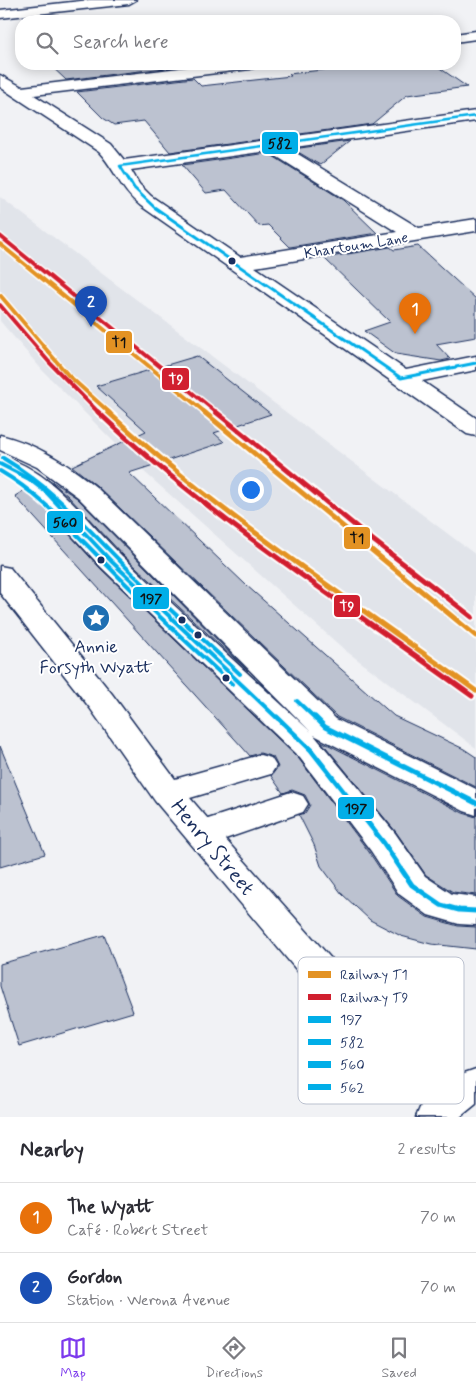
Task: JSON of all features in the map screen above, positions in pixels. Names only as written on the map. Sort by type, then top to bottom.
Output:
[{"type":"street","points":[[0,14],[129,0]]},
{"type":"street","points":[[461,37],[476,35]]},
{"type":"street","points":[[19,92],[200,70]]},
{"type":"street","points":[[0,80],[105,148],[114,157],[131,186],[140,197],[476,429]]},
{"type":"street","points":[[120,166],[476,116]]},
{"type":"street","points":[[271,145],[416,235]]},
{"type":"street","name":"Khartoum Lane","points":[[235,264],[476,225]]},
{"type":"street","points":[[401,378],[476,364]]},
{"type":"street","points":[[0,442],[32,453],[62,472],[87,492],[325,727],[476,803]]},
{"type":"street","points":[[0,464],[29,479],[46,493],[111,561],[311,750],[383,842],[412,885],[425,896],[441,905],[460,910],[476,911]]},
{"type":"street","name":"Henry Street","points":[[0,574],[101,701],[167,793],[307,957]]},
{"type":"street","points":[[167,793],[260,766]]},
{"type":"street","points":[[201,834],[290,804]]},
{"type":"shaded area","points":[[0,197],[476,555],[476,748],[346,651],[141,469],[43,371],[0,321]]},
{"type":"building","points":[[55,70],[147,70],[66,80]]},
{"type":"building","points":[[321,70],[443,70],[467,87],[407,95],[372,124],[170,152],[144,121],[114,125],[103,118],[77,92],[193,78],[201,86],[291,76],[289,74]]},
{"type":"building","points":[[350,141],[320,165],[293,149]]},
{"type":"building","points":[[268,153],[343,200],[377,233],[290,247],[268,225],[259,226],[226,190],[206,193],[182,165]]},
{"type":"building","points":[[418,246],[476,299],[476,337],[436,344],[450,359],[441,361],[396,354],[364,331],[390,322],[324,258],[390,247],[394,250]]},
{"type":"building","points":[[197,356],[271,414],[214,433],[224,442],[129,473],[246,585],[394,716],[464,749],[476,757],[476,787],[337,717],[97,486],[72,466],[146,431],[96,386]]},
{"type":"building","points":[[47,478],[77,498],[248,671],[123,555],[68,496]]},
{"type":"building","points":[[25,490],[37,499],[100,568],[299,759],[369,852],[398,896],[427,917],[458,926],[476,927],[476,949],[431,944],[401,936],[370,920],[342,894],[321,866],[314,845],[299,815],[305,813],[310,805],[305,795],[292,790],[283,793],[271,776],[278,767],[273,757],[260,753],[250,756],[15,496]]},
{"type":"building","points":[[321,741],[463,813],[476,817],[476,895],[453,892],[426,875],[396,832]]},
{"type":"building","points":[[0,746],[45,854],[0,867]]},
{"type":"building","points":[[104,935],[133,1012],[19,1046],[0,986],[0,964]]},
{"type":"rail line","name":"T9","points":[[0,236],[369,537],[472,617]]},
{"type":"rail line","name":"T1","points":[[0,244],[476,636]]},
{"type":"rail line","name":"T1","points":[[0,295],[68,375],[144,445],[225,510],[476,691]]},
{"type":"rail line","name":"T9","points":[[0,305],[75,390],[102,416],[190,491],[283,561],[472,696]]},
{"type":"transit line","name":"582","points":[[476,116],[120,166],[134,188],[154,207],[401,378],[476,363]]},
{"type":"transit line","name":"562","points":[[3,458],[35,478],[49,490],[146,586],[240,674]]},
{"type":"transit line","name":"197","points":[[0,464],[29,479],[47,493],[111,561],[311,750],[383,842],[412,885],[441,905],[459,910],[476,911]]},
{"type":"transit line","name":"560","points":[[0,471],[16,480],[44,502],[153,611],[232,684]]},
{"type":"transit line","name":"197","points":[[297,701],[325,727],[476,803]]},
{"type":"place","name":"Gordon","points":[[91,327]]},
{"type":"place","name":"The Wyatt","points":[[415,334]]},
{"type":"place","name":"Annie Forsyth Wyatt","points":[[96,618]]}]
